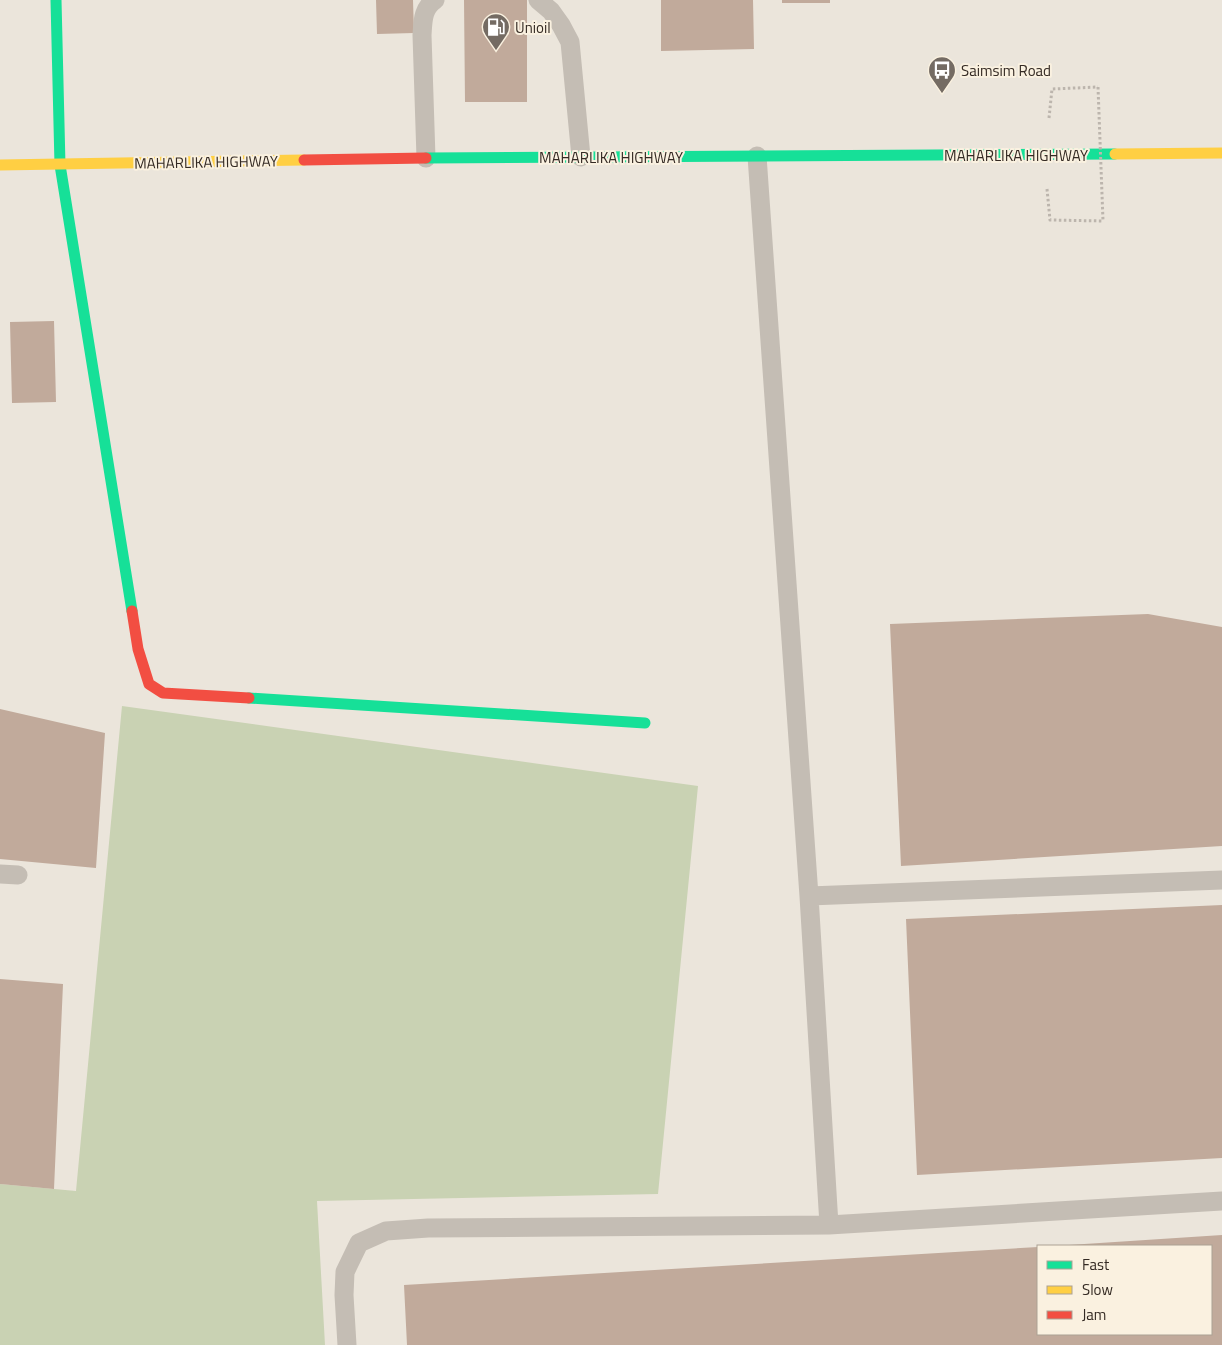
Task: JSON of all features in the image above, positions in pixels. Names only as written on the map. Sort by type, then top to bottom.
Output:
[{"type":"main road","points":[[56,0],[60,165],[138,648],[149,684],[163,693],[645,723]]},
{"type":"main road","name":"MAHARLIKA HIGHWAY","points":[[0,165],[426,158],[1222,153]]},
{"type":"lane","points":[[426,158],[423,15],[430,3],[435,0]]},
{"type":"lane","points":[[538,0],[556,18],[570,42],[581,157]]},
{"type":"lane","points":[[757,156],[809,896],[829,1225]]},
{"type":"lane","points":[[809,896],[1222,880]]},
{"type":"lane","points":[[347,1345],[344,1295],[345,1272],[359,1244],[386,1231],[428,1228],[829,1225],[1222,1201]]},
{"type":"path","points":[[1098,87],[1103,221],[1050,220],[1044,155],[1052,89],[1098,87]]},
{"type":"green space","points":[[122,706],[698,786],[658,1194],[317,1201],[325,1345],[0,1345],[0,1184],[76,1191]]},
{"type":"building","points":[[376,0],[413,0],[414,33],[377,34]]},
{"type":"building","name":"Unioil","points":[[464,0],[527,0],[527,102],[465,102]]},
{"type":"building","points":[[661,0],[753,0],[754,49],[661,51]]},
{"type":"building","points":[[782,0],[830,0],[830,3],[782,3]]},
{"type":"building","points":[[54,321],[56,402],[12,403],[10,322]]},
{"type":"building","points":[[1148,614],[1222,627],[1222,846],[901,866],[890,624]]},
{"type":"building","points":[[0,709],[105,733],[96,868],[0,859]]},
{"type":"building","points":[[1222,905],[1222,1158],[917,1175],[906,919]]},
{"type":"building","points":[[0,979],[63,984],[54,1189],[0,1184]]},
{"type":"building","points":[[1222,1235],[1222,1345],[407,1345],[404,1285],[1037,1247],[1037,1335],[1212,1335],[1212,1245],[1069,1245]]},
{"type":"traffic: fast","points":[[56,0],[60,165],[132,611]]},
{"type":"traffic: fast","points":[[426,158],[1115,154]]},
{"type":"traffic: fast","points":[[249,698],[645,723]]},
{"type":"traffic: slow","points":[[1115,154],[1222,153]]},
{"type":"traffic: slow","points":[[0,165],[304,160]]},
{"type":"traffic: jam","points":[[304,160],[426,158]]},
{"type":"traffic: jam","points":[[132,611],[138,649],[149,684],[163,693],[249,698]]},
{"type":"place","name":"Unioil","points":[[496,51]]},
{"type":"place","name":"Saimsim Road","points":[[942,94]]}]
